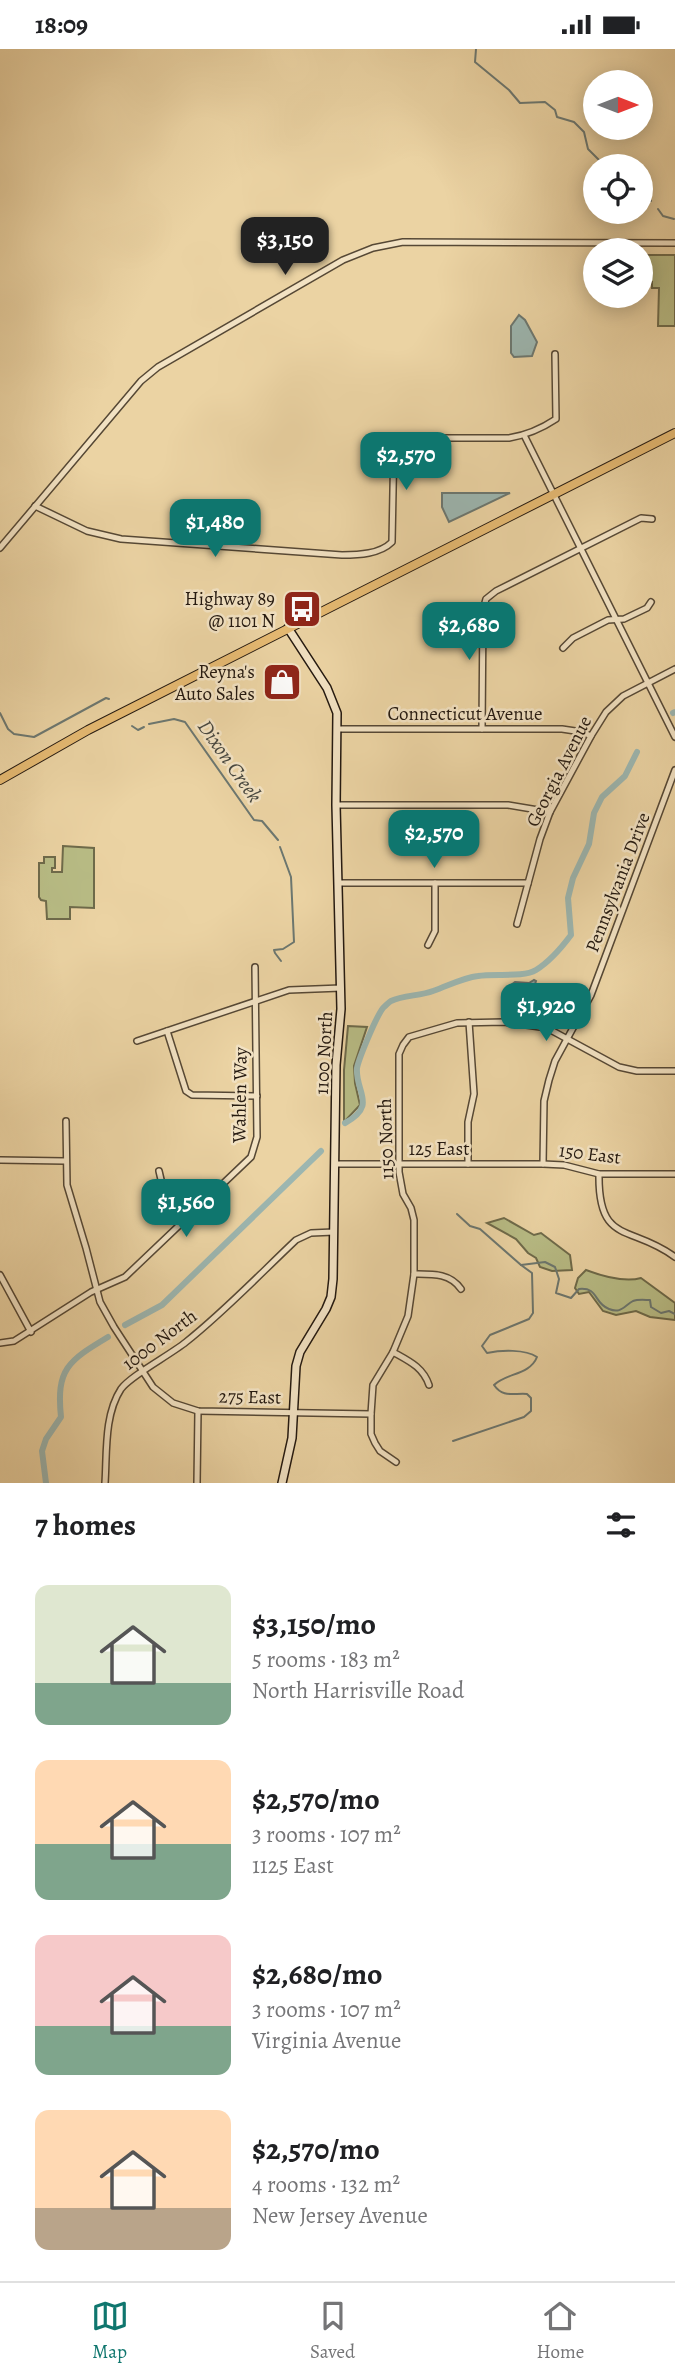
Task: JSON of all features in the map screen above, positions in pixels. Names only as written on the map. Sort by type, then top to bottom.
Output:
[{"type":"main road","points":[[0,780],[66,741],[675,433]]},
{"type":"street","points":[[0,548],[141,381],[158,367],[361,252],[403,242],[675,243]]},
{"type":"street","points":[[34,506],[87,531],[121,539],[342,555],[375,552],[392,542],[394,440],[524,435],[556,419],[555,354]]},
{"type":"street","points":[[524,435],[675,737]]},
{"type":"street","points":[[482,729],[483,610],[486,599],[496,591],[640,518],[652,519]]},
{"type":"street","points":[[562,648],[573,638],[608,620],[624,619],[647,608],[651,602]]},
{"type":"street","name":"1100 North","points":[[282,1483],[292,1438],[294,1382],[298,1359],[323,1317],[331,1297],[336,1065],[341,988],[337,713],[333,701],[288,628]]},
{"type":"street","name":"Georgia Avenue","points":[[517,924],[550,812],[591,736],[606,712],[623,696],[675,669]]},
{"type":"street","name":"Connecticut Avenue","points":[[338,729],[571,729],[591,736]]},
{"type":"street","name":"Pennsylvania Drive","points":[[543,1164],[544,1101],[555,1061],[591,995],[675,770]]},
{"type":"street","points":[[337,805],[508,805],[550,812]]},
{"type":"street","points":[[339,883],[528,883]]},
{"type":"street","points":[[428,945],[435,931],[435,883]]},
{"type":"street","name":"Wahlen Way","points":[[0,1343],[14,1341],[97,1290],[125,1277],[251,1157],[257,1137],[255,967]]},
{"type":"street","points":[[137,1041],[298,989],[341,988]]},
{"type":"street","points":[[468,1164],[468,1122],[474,1094],[469,1022],[526,1024],[547,1028],[619,1067],[637,1071],[675,1071]]},
{"type":"street","name":"1150 North","points":[[396,1462],[380,1451],[375,1443],[371,1434],[371,1414],[373,1385],[393,1352],[408,1315],[414,1275],[414,1220],[400,1183],[399,1054],[409,1037],[469,1022]]},
{"type":"street","points":[[167,1031],[186,1091],[191,1095],[257,1096]]},
{"type":"street","name":"275 East","points":[[66,1121],[67,1185],[100,1301],[143,1372],[163,1397],[183,1408],[198,1411],[371,1414]]},
{"type":"street","points":[[0,1160],[65,1161]]},
{"type":"street","name":"125 East","points":[[335,1164],[543,1164]]},
{"type":"street","name":"150 East","points":[[543,1164],[564,1165],[599,1174],[675,1174]]},
{"type":"street","points":[[159,1171],[166,1201],[183,1224]]},
{"type":"street","points":[[599,1174],[599,1200],[603,1214],[612,1226],[622,1233],[652,1242],[675,1257]]},
{"type":"street","name":"1000 North","points":[[106,1483],[108,1433],[121,1389],[190,1340],[296,1240],[311,1233],[334,1232]]},
{"type":"street","points":[[0,1275],[31,1332]]},
{"type":"street","points":[[414,1275],[443,1275],[455,1281],[461,1289]]},
{"type":"street","points":[[393,1352],[416,1365],[429,1385]]},
{"type":"street","points":[[197,1483],[198,1411]]},
{"type":"green space","points":[[653,255],[675,255],[675,326],[658,326],[659,288],[653,288]]},
{"type":"green space","points":[[63,846],[94,848],[94,908],[70,907],[70,919],[47,919],[46,901],[39,897],[39,863],[44,863],[44,857],[55,857],[55,868],[52,868],[52,872],[62,872]]},
{"type":"green space","points":[[348,1026],[367,1027],[354,1066],[360,1105],[344,1122],[344,1070]]},
{"type":"green space","points":[[504,1218],[534,1235],[541,1233],[570,1255],[572,1270],[552,1271],[540,1267],[536,1258],[516,1239],[487,1223]]},
{"type":"green space","points":[[586,1270],[620,1279],[641,1278],[675,1303],[675,1320],[650,1317],[636,1311],[616,1315],[603,1311],[589,1292],[579,1294],[575,1288],[578,1278]]},
{"type":"water","points":[[519,315],[525,320],[537,342],[532,356],[514,357],[511,353],[511,326]]},
{"type":"water","points":[[442,493],[510,493],[449,522],[442,507]]},
{"type":"water","points":[[536,981],[526,1012],[511,1012],[511,985]]},
{"type":"waterway","points":[[476,49],[475,62],[509,90],[520,103],[545,102],[555,110],[557,117],[574,122],[584,132],[588,149],[593,154]]},
{"type":"waterway","points":[[658,209],[663,216],[674,219]]},
{"type":"waterway","name":"Dixon Creek","points":[[0,713],[8,729],[14,734],[34,737],[106,698],[109,699]]},
{"type":"waterway","name":"Dixon Creek","points":[[149,724],[174,719],[185,722],[254,820],[262,821],[278,840]]},
{"type":"waterway","name":"Dixon Creek","points":[[132,726],[138,730],[144,727]]},
{"type":"waterway","points":[[345,1123],[361,1110],[363,1098],[357,1068],[376,1020],[391,1001],[428,993],[472,977],[516,975],[536,970],[546,963],[571,935],[568,898],[573,878],[589,844],[594,813],[602,797],[625,776],[637,752]]},
{"type":"waterway","name":"Dixon Creek","points":[[280,847],[291,877],[294,942],[283,949],[274,950],[281,961]]},
{"type":"waterway","points":[[125,1325],[162,1305],[321,1151]]},
{"type":"waterway","name":"Dixon Creek","points":[[457,1214],[470,1226],[480,1229],[521,1265],[545,1262],[555,1267],[559,1279],[556,1293],[571,1298],[579,1289],[590,1290],[600,1303],[617,1311],[633,1301],[650,1300],[651,1307],[661,1313],[669,1311],[675,1314]]},
{"type":"waterway","points":[[453,1441],[524,1417],[531,1411],[531,1398],[527,1394],[501,1392],[494,1385],[523,1371],[534,1363],[537,1357],[513,1351],[487,1353],[482,1346],[490,1335],[529,1319],[533,1313],[532,1273],[521,1265]]},
{"type":"waterway","points":[[46,1483],[42,1451],[46,1439],[61,1417],[63,1377],[74,1360],[108,1337]]},
{"type":"place","name":"Highway 89 @ 1101 N","points":[[302,609]]},
{"type":"place","name":"Reyna's Auto Sales","points":[[282,682]]}]
